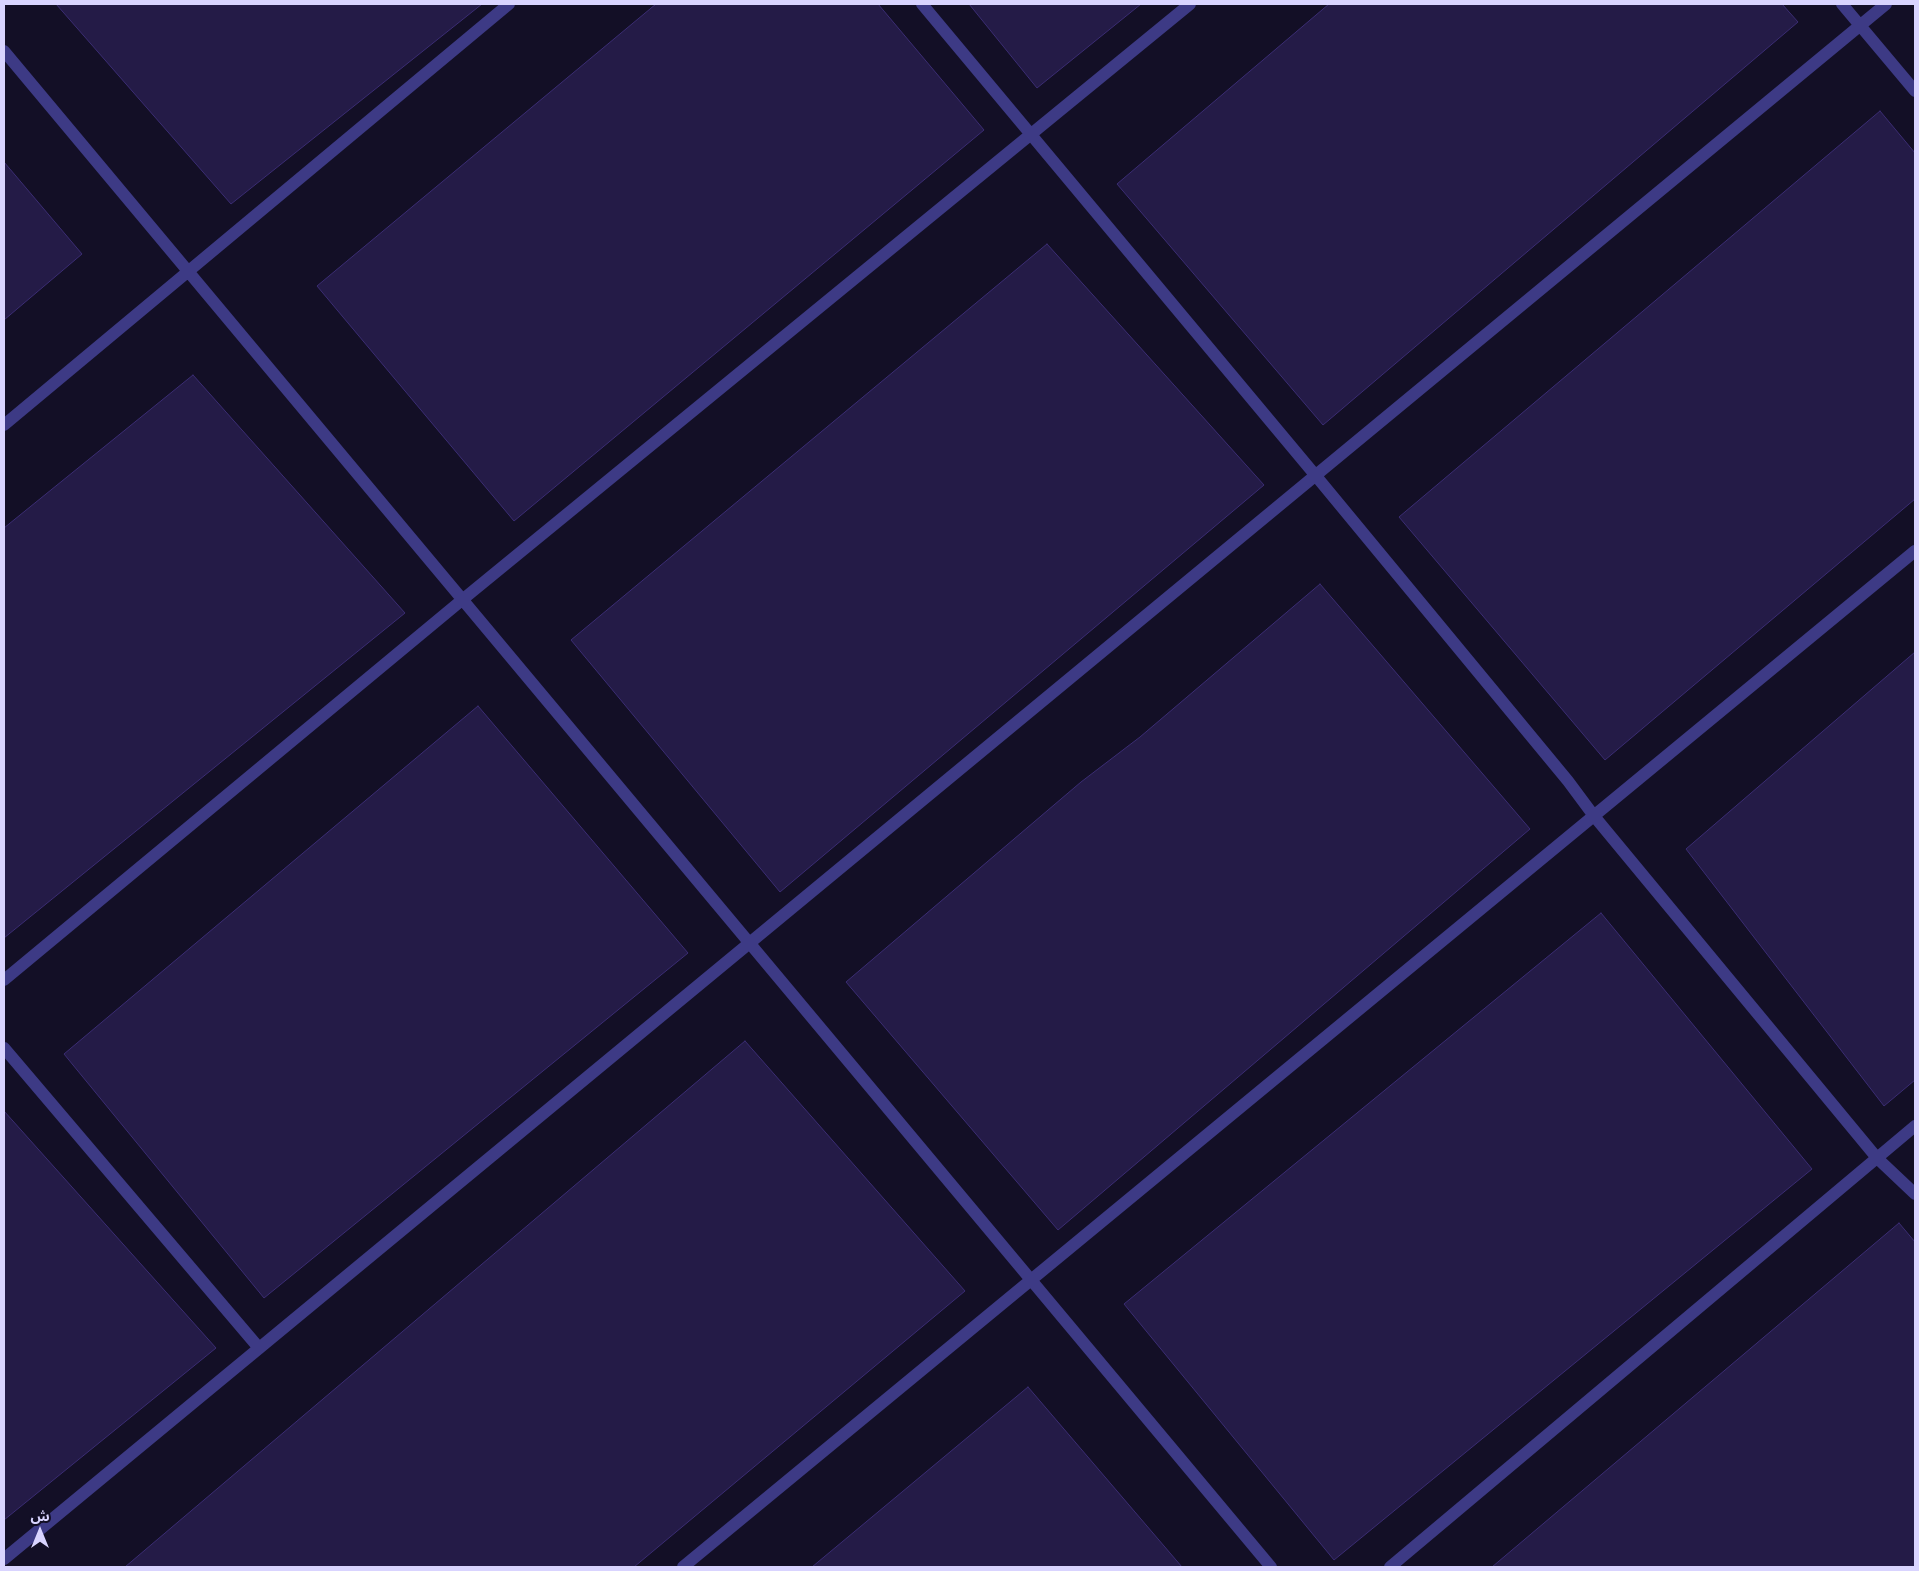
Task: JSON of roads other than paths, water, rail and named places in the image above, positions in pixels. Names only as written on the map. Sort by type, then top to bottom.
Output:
[{"type":"lane","points":[[4,425],[509,4]]},
{"type":"lane","points":[[922,4],[1316,476],[1877,1158],[1915,1194]]},
{"type":"lane","points":[[4,980],[462,600],[1190,4]]},
{"type":"lane","points":[[1842,4],[1915,91]]},
{"type":"lane","points":[[4,1559],[1886,4]]},
{"type":"lane","points":[[4,51],[1271,1567]]},
{"type":"lane","points":[[683,1567],[1915,552]]},
{"type":"lane","points":[[4,1048],[259,1348]]},
{"type":"lane","points":[[1390,1567],[1915,1126]]}]
